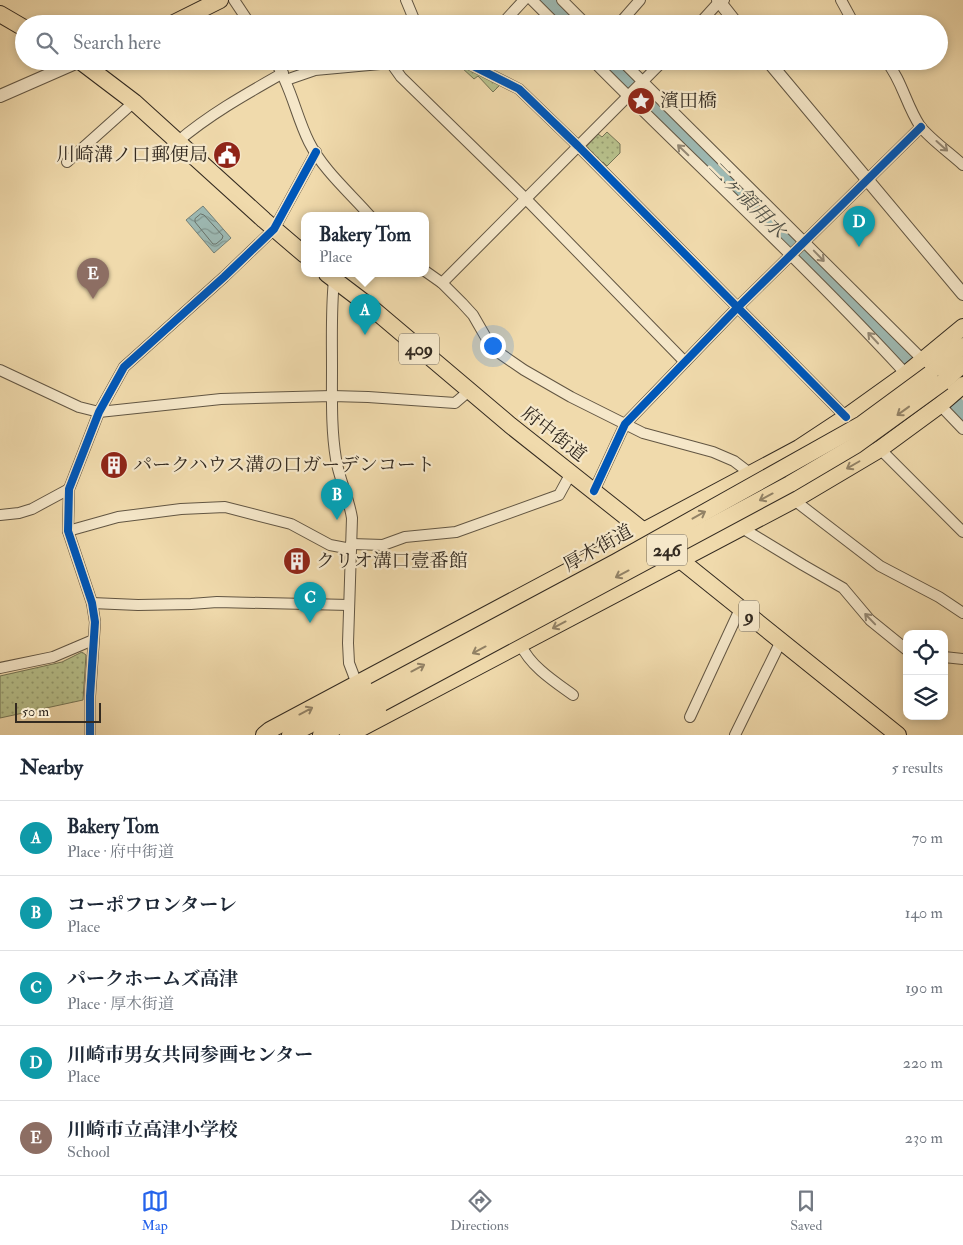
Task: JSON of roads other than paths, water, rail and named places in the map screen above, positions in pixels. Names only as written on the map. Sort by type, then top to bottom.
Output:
[{"type":"main road","points":[[190,15],[220,0]]},
{"type":"main road","points":[[0,14],[15,23]]},
{"type":"main road","points":[[92,70],[134,102],[301,252]]},
{"type":"main road","name":"府中街道","points":[[330,277],[373,309],[468,391],[893,733]]},
{"type":"main road","name":"246","points":[[348,735],[373,729],[520,645],[588,610],[679,559],[794,500],[880,449],[940,405],[963,327]]},
{"type":"main road","name":"厚木街道","points":[[946,383],[963,346]]},
{"type":"main road","name":"厚木街道","points":[[321,735],[378,697],[616,562],[862,424],[946,383],[963,364]]},
{"type":"main road","name":"246","points":[[264,735],[270,730],[799,448],[906,374],[946,383]]},
{"type":"main road","points":[[567,572],[574,575],[582,583],[588,610]]},
{"type":"main road","name":"厚木街道","points":[[290,735],[378,697]]},
{"type":"street","points":[[234,0],[244,15]]},
{"type":"street","points":[[406,0],[412,15]]},
{"type":"street","points":[[510,15],[524,0]]},
{"type":"street","points":[[532,0],[547,15]]},
{"type":"street","points":[[562,0],[577,15]]},
{"type":"street","points":[[626,15],[640,0]]},
{"type":"street","points":[[841,0],[849,15]]},
{"type":"street","points":[[707,15],[720,1],[730,15]]},
{"type":"street","points":[[0,96],[59,70]]},
{"type":"street","points":[[280,70],[310,143],[326,167],[366,212]]},
{"type":"street","points":[[177,142],[198,124],[223,108],[284,77],[315,70]]},
{"type":"street","points":[[396,70],[401,77],[526,199],[685,362]]},
{"type":"street","points":[[482,70],[519,89],[578,146],[846,417]]},
{"type":"street","points":[[606,70],[636,90],[798,248],[866,305],[946,383]]},
{"type":"street","points":[[626,70],[636,90],[798,248],[853,316],[906,374]]},
{"type":"street","points":[[442,283],[655,70]]},
{"type":"street","points":[[775,70],[963,294]]},
{"type":"street","points":[[893,70],[909,106],[921,127],[963,165]]},
{"type":"street","points":[[68,162],[134,102]]},
{"type":"street","points":[[594,491],[625,424],[738,307],[921,127]]},
{"type":"street","points":[[90,735],[90,696],[95,622],[92,603],[68,531],[69,489],[99,412],[124,367],[204,296],[274,229],[316,152]]},
{"type":"street","points":[[429,274],[442,283],[473,315],[492,348],[524,370],[625,424],[656,438],[713,452],[734,461],[751,474]]},
{"type":"street","points":[[330,277],[332,304],[332,396],[336,460],[352,518],[349,663],[357,684]]},
{"type":"street","points":[[853,316],[866,305]]},
{"type":"street","points":[[0,370],[78,407],[99,412],[221,399],[332,396],[455,403],[468,391]]},
{"type":"street","points":[[940,405],[963,429]]},
{"type":"street","points":[[880,449],[963,532]]},
{"type":"street","points":[[68,531],[118,517],[181,508],[226,507],[291,524],[330,545],[351,547],[383,545],[405,537],[456,532],[559,495],[571,473]]},
{"type":"street","points":[[0,515],[32,509],[69,489]]},
{"type":"street","points":[[794,500],[880,566],[939,597],[963,613]]},
{"type":"street","points":[[742,528],[803,566],[843,588],[870,620],[903,647]]},
{"type":"street","points":[[92,603],[138,605],[216,602],[349,605]]},
{"type":"street","points":[[690,717],[740,609]]},
{"type":"street","points":[[0,668],[53,657],[93,640]]},
{"type":"street","points":[[735,735],[781,641]]},
{"type":"street","points":[[520,645],[525,655],[573,695]]},
{"type":"street","points":[[948,657],[963,659]]},
{"type":"water","points":[[203,206],[231,238],[214,253],[186,220]]},
{"type":"waterway","name":"二ヶ領用水","points":[[547,0],[561,15]]},
{"type":"waterway","name":"二ヶ領用水","points":[[616,70],[908,359]]},
{"type":"waterway","name":"二ヶ領用水","points":[[951,403],[963,415]]},
{"type":"place","name":"濱田橋","points":[[641,101]]},
{"type":"place","name":"川崎溝ノ口郵便局","points":[[227,155]]},
{"type":"place","name":"川崎市男女共同参画センター","points":[[859,247]]},
{"type":"place","name":"川崎市立高津小学校","points":[[93,299]]},
{"type":"place","name":"Bakery Tom","points":[[365,335]]},
{"type":"place","name":"パークハウス溝の口ガーデンコート","points":[[114,465]]},
{"type":"place","name":"コーポフロンターレ","points":[[337,520]]},
{"type":"place","name":"クリオ溝口壹番館","points":[[297,561]]},
{"type":"place","name":"パークホームズ高津","points":[[310,623]]}]
